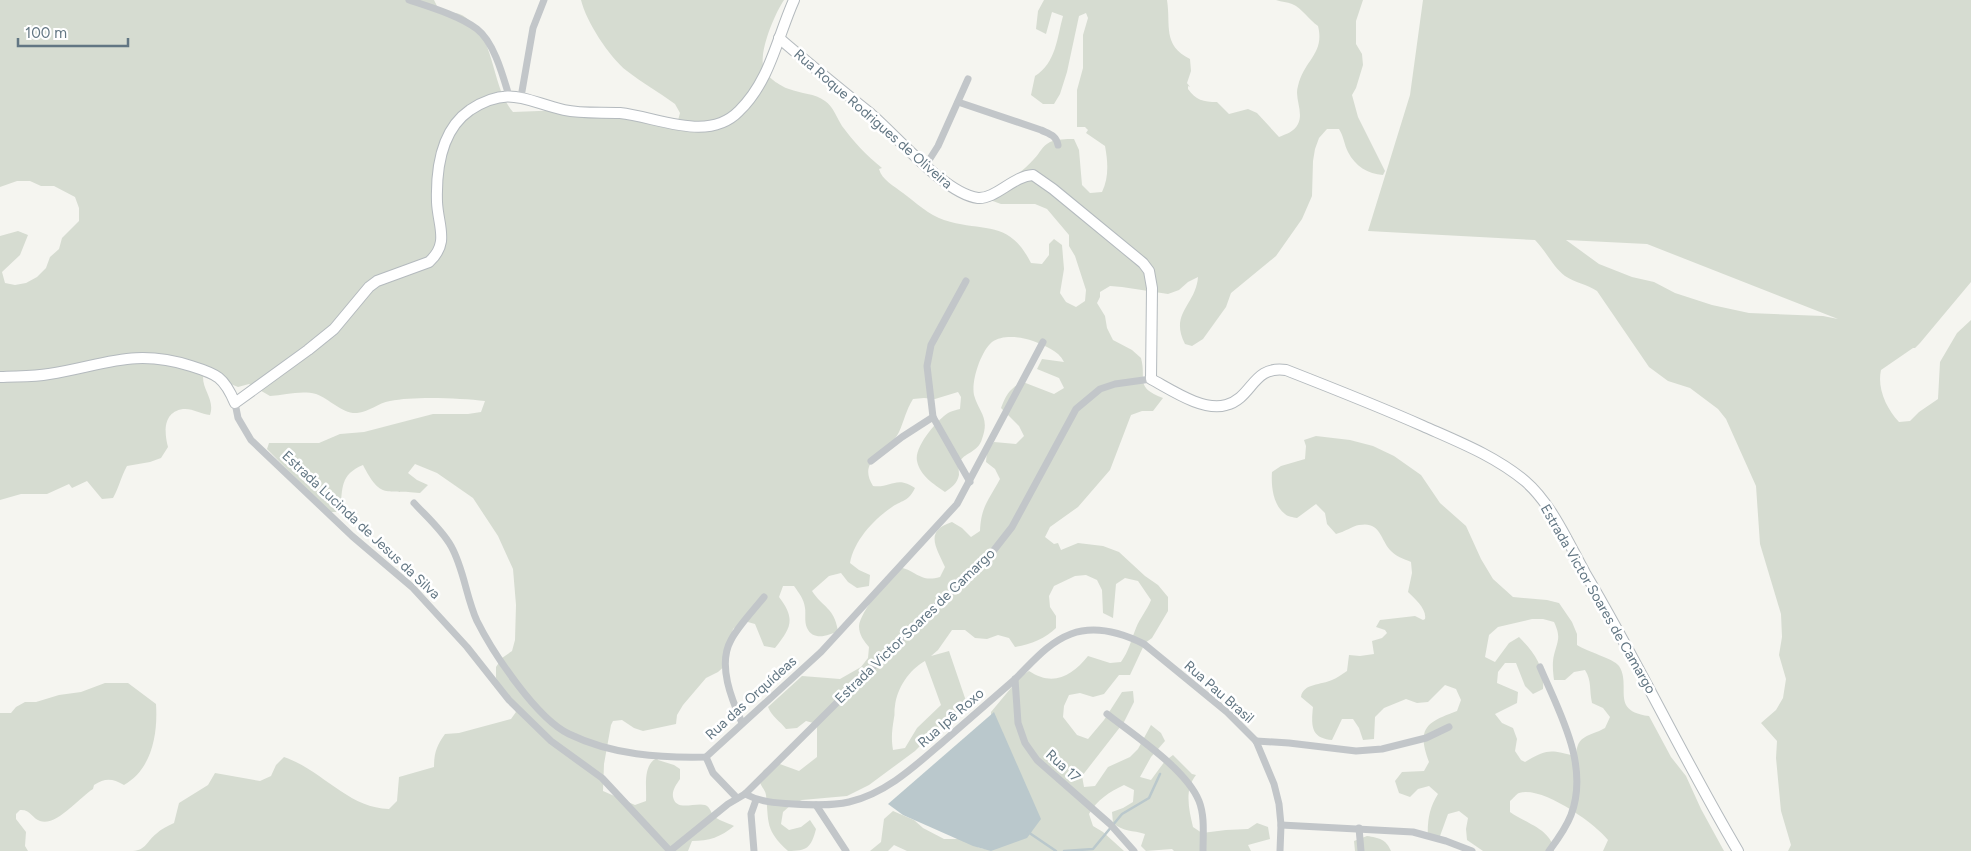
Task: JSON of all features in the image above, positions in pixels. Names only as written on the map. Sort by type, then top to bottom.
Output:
[{"type":"main road","points":[[0,377],[33,376],[133,357],[153,357],[172,360],[218,376],[228,386],[235,403],[334,329],[369,287],[377,281],[429,262],[435,257],[442,240],[437,204],[441,154],[446,139],[454,126],[468,111],[485,102],[509,96],[521,97],[564,110],[622,114],[692,127],[714,126],[731,119],[741,110],[764,78],[794,0]]},
{"type":"main road","name":"Rua Roque Rodrigues de Oliveira","points":[[779,38],[872,115],[926,166],[959,192],[977,198],[988,196],[1018,178],[1033,175],[1143,262],[1149,271],[1152,288],[1150,379]]},
{"type":"main road","name":"Estrada Victor Soares de Camargo","points":[[1150,379],[1187,398],[1208,405],[1226,406],[1242,395],[1264,372],[1272,369],[1286,370],[1366,401],[1477,450],[1508,467],[1527,483],[1550,511],[1614,621],[1679,743],[1694,777],[1738,851]]},
{"type":"street","points":[[409,0],[459,20],[478,30],[501,69],[509,96]]},
{"type":"street","points":[[521,97],[533,28],[544,0]]},
{"type":"street","points":[[926,166],[938,146],[968,79]]},
{"type":"street","points":[[958,102],[1041,130],[1054,136],[1058,144]]},
{"type":"street","points":[[966,281],[931,345],[927,366],[933,417],[970,482]]},
{"type":"street","name":"Rua das Orquídeas","points":[[414,503],[451,546],[469,603],[500,660],[516,683],[550,722],[569,734],[623,752],[666,757],[706,757],[821,652],[957,504],[1043,342]]},
{"type":"street","name":"Estrada Victor Soares de Camargo","points":[[670,851],[737,798],[745,794],[908,632],[987,558],[1012,528],[1076,409],[1100,389],[1115,384],[1150,379]]},
{"type":"street","name":"Estrada Lucinda de Jesus da Silva","points":[[235,403],[238,418],[251,440],[352,536],[412,587],[467,647],[509,700],[551,741],[602,778],[670,851]]},
{"type":"street","points":[[871,462],[902,437],[933,417]]},
{"type":"street","points":[[742,723],[732,699],[726,672],[727,650],[731,639],[764,597]]},
{"type":"street","name":"Rua Ipê Roxo","points":[[756,800],[816,805],[849,802],[878,792],[908,771],[1015,679],[1048,647],[1073,633],[1090,630]]},
{"type":"street","name":"Rua Pau Brasil","points":[[1090,630],[1120,634],[1144,644],[1227,712],[1256,741],[1274,784],[1281,825],[1280,851]]},
{"type":"street","points":[[1540,668],[1574,753],[1576,777],[1576,795],[1572,814],[1549,851]]},
{"type":"street","name":"Rua 17","points":[[1015,679],[1018,723],[1025,743],[1037,760],[1110,824],[1134,851]]},
{"type":"street","points":[[1107,714],[1179,771],[1192,787],[1200,802],[1203,851]]},
{"type":"street","points":[[1256,741],[1356,751],[1382,750],[1426,738],[1449,727]]},
{"type":"street","points":[[706,757],[713,773],[737,798]]},
{"type":"street","points":[[745,794],[756,800],[751,814],[754,851]]},
{"type":"street","points":[[816,805],[846,851]]},
{"type":"street","points":[[1281,825],[1412,832],[1446,841],[1472,851]]},
{"type":"street","points":[[1359,828],[1361,851]]},
{"type":"shaded area","points":[[0,0],[434,0],[439,10],[456,13],[465,17],[483,37],[500,89],[513,112],[617,108],[665,128],[677,124],[680,113],[675,104],[620,65],[593,28],[581,0],[784,0],[772,24],[763,56],[765,71],[769,76],[786,88],[817,96],[828,103],[851,137],[882,168],[879,169],[886,180],[933,215],[958,224],[1004,233],[1022,249],[1031,263],[1042,264],[1049,255],[1049,244],[1054,239],[1062,245],[1064,269],[1060,293],[1066,302],[1076,307],[1085,301],[1086,290],[1075,256],[1069,246],[1069,235],[1047,209],[1035,204],[1001,204],[990,200],[992,189],[1020,172],[1047,144],[1059,140],[1074,139],[1079,150],[1082,185],[1090,193],[1102,192],[1106,181],[1105,146],[1086,133],[1088,130],[1085,127],[1077,127],[1077,90],[1083,68],[1083,35],[1088,18],[1086,13],[1079,16],[1067,72],[1060,94],[1054,104],[1043,104],[1031,95],[1035,76],[1042,71],[1052,57],[1063,16],[1052,12],[1046,34],[1036,29],[1038,11],[1044,0],[1167,0],[1171,41],[1181,53],[1190,59],[1191,71],[1187,83],[1191,93],[1200,100],[1217,102],[1229,114],[1248,109],[1257,113],[1279,137],[1292,131],[1300,119],[1297,95],[1298,86],[1319,44],[1319,36],[1318,26],[1299,8],[1276,0],[1363,0],[1356,21],[1356,44],[1362,54],[1363,65],[1352,95],[1358,117],[1385,171],[1383,175],[1367,171],[1358,165],[1348,152],[1339,129],[1327,129],[1319,138],[1315,149],[1312,196],[1302,219],[1276,256],[1231,293],[1226,307],[1203,339],[1192,346],[1185,344],[1180,324],[1185,309],[1193,295],[1198,277],[1188,282],[1179,290],[1168,294],[1110,286],[1100,292],[1097,303],[1105,316],[1107,328],[1113,340],[1132,350],[1141,358],[1145,386],[1154,394],[1163,398],[1153,411],[1142,411],[1131,415],[1110,470],[1078,507],[1050,527],[1045,537],[1054,544],[1058,543],[1061,550],[1078,543],[1103,546],[1119,552],[1145,576],[1158,585],[1168,597],[1168,611],[1152,638],[1145,643],[1130,675],[1119,675],[1104,694],[1093,697],[1080,693],[1069,695],[1064,706],[1063,717],[1077,735],[1088,739],[1104,720],[1122,692],[1133,691],[1134,702],[1124,722],[1082,776],[1084,787],[1095,786],[1108,767],[1130,757],[1138,749],[1151,725],[1161,733],[1165,741],[1151,757],[1140,777],[1151,780],[1165,761],[1173,755],[1192,774],[1196,775],[1192,781],[1189,794],[1189,807],[1193,827],[1202,833],[1248,829],[1257,823],[1268,827],[1270,839],[1248,845],[1251,851],[1174,851],[1172,849],[1146,851],[1141,846],[1145,834],[1125,829],[1113,823],[1112,812],[1133,802],[1134,790],[1124,785],[1104,797],[1089,814],[1093,826],[1103,832],[1124,851],[907,851],[894,845],[888,851],[870,851],[881,842],[884,819],[893,811],[914,820],[923,828],[944,839],[956,839],[967,836],[977,846],[983,849],[991,849],[991,712],[1020,677],[1029,671],[1038,676],[1054,679],[1069,674],[1088,656],[1110,663],[1121,662],[1151,600],[1138,581],[1125,578],[1116,584],[1113,618],[1103,613],[1102,590],[1097,580],[1086,575],[1075,576],[1054,586],[1049,596],[1050,607],[1056,616],[1056,628],[1043,638],[1032,643],[1015,647],[1009,638],[998,635],[987,639],[975,638],[965,630],[952,630],[938,650],[931,656],[949,651],[966,701],[955,704],[958,711],[915,751],[869,785],[847,796],[802,800],[792,804],[783,812],[781,824],[789,830],[801,827],[810,820],[816,829],[807,847],[788,851],[775,837],[768,819],[766,795],[760,782],[761,774],[767,768],[777,763],[799,771],[817,757],[817,724],[806,721],[797,728],[786,729],[768,707],[802,676],[840,679],[861,667],[868,658],[869,647],[860,632],[861,620],[875,596],[898,567],[922,577],[940,577],[945,567],[936,546],[935,535],[938,530],[952,522],[971,537],[980,531],[984,509],[1000,479],[995,469],[986,462],[987,451],[994,442],[1016,444],[1024,436],[1019,426],[1001,408],[1009,392],[1023,382],[1054,394],[1064,388],[1059,378],[1037,369],[1042,359],[1064,362],[1058,354],[1033,341],[1012,337],[996,339],[988,346],[975,374],[973,389],[983,416],[984,432],[980,444],[961,459],[959,475],[952,487],[945,492],[928,479],[921,471],[917,455],[927,434],[938,421],[949,412],[960,409],[961,397],[958,392],[935,399],[913,399],[899,432],[871,463],[868,469],[873,486],[903,482],[915,488],[908,498],[892,507],[871,525],[860,539],[852,555],[850,563],[870,575],[869,586],[857,588],[848,582],[841,573],[829,576],[812,591],[831,612],[838,631],[821,636],[813,635],[806,625],[801,596],[794,586],[783,586],[779,597],[788,611],[789,623],[785,635],[775,648],[764,646],[755,624],[744,621],[733,629],[727,664],[718,672],[706,678],[683,705],[677,715],[676,724],[643,731],[634,728],[622,720],[613,721],[604,764],[603,791],[635,805],[646,801],[647,771],[652,761],[657,758],[680,769],[680,779],[673,792],[675,802],[686,806],[705,805],[715,817],[734,826],[719,836],[692,841],[688,851],[133,851],[144,847],[158,832],[174,823],[179,803],[208,785],[215,773],[260,781],[271,776],[276,765],[284,757],[311,770],[348,796],[374,807],[389,809],[397,801],[399,777],[434,767],[437,749],[445,734],[459,733],[511,719],[516,712],[500,689],[496,678],[496,667],[502,658],[512,651],[515,640],[516,605],[513,569],[498,536],[473,498],[437,473],[415,464],[408,473],[428,485],[420,493],[385,491],[375,484],[363,465],[355,469],[346,478],[342,490],[340,512],[329,512],[267,449],[269,443],[319,443],[340,434],[364,432],[433,414],[481,412],[485,401],[411,398],[386,402],[361,412],[352,413],[341,409],[316,394],[299,393],[270,396],[249,384],[238,387],[221,380],[203,377],[211,405],[210,415],[186,409],[172,414],[168,418],[166,429],[168,447],[161,458],[127,466],[113,498],[102,499],[87,481],[72,488],[69,484],[47,494],[21,494],[0,500],[0,236],[18,231],[28,235],[20,255],[2,272],[5,283],[15,285],[26,283],[37,277],[46,268],[50,257],[59,249],[62,238],[79,221],[79,208],[75,197],[54,186],[41,186],[30,181],[17,181],[0,187]],"holes":[[[925,661],[941,705],[917,728],[905,748],[893,750],[892,730],[898,693],[909,674]]]},
{"type":"shaded area","points":[[1423,0],[1971,0],[1971,282],[1915,348],[1881,370],[1880,384],[1890,410],[1899,422],[1910,421],[1919,412],[1938,399],[1940,362],[1957,333],[1971,320],[1971,851],[1788,851],[1791,845],[1781,811],[1776,758],[1777,741],[1761,723],[1776,710],[1783,698],[1786,679],[1779,655],[1782,637],[1781,614],[1760,544],[1756,486],[1726,419],[1718,409],[1690,388],[1668,381],[1649,367],[1597,291],[1565,276],[1535,240],[1368,231],[1410,95]],"holes":[[[1566,240],[1647,244],[1838,319],[1823,316],[1749,313],[1712,305],[1675,293],[1654,282],[1632,277],[1599,264]]]},
{"type":"shaded area","points":[[1316,436],[1350,440],[1373,446],[1394,456],[1421,475],[1440,503],[1466,526],[1481,559],[1493,579],[1513,597],[1559,603],[1572,622],[1577,634],[1577,645],[1611,660],[1619,666],[1624,682],[1625,703],[1629,709],[1649,716],[1671,757],[1686,776],[1701,809],[1724,851],[1603,851],[1608,840],[1592,824],[1567,807],[1529,792],[1519,793],[1510,801],[1510,812],[1543,832],[1552,843],[1554,851],[1483,851],[1467,840],[1468,818],[1459,811],[1448,814],[1440,836],[1428,839],[1429,815],[1438,794],[1429,786],[1418,789],[1410,797],[1399,793],[1395,781],[1402,772],[1424,771],[1429,762],[1424,741],[1424,734],[1427,728],[1438,719],[1457,711],[1461,700],[1456,689],[1445,685],[1428,702],[1417,703],[1406,699],[1384,708],[1375,717],[1374,739],[1363,740],[1359,728],[1353,719],[1342,719],[1332,740],[1325,739],[1316,734],[1312,720],[1313,707],[1301,697],[1302,692],[1314,685],[1328,682],[1347,671],[1349,655],[1374,654],[1372,641],[1382,638],[1387,633],[1385,630],[1376,627],[1380,620],[1415,616],[1423,620],[1425,615],[1420,604],[1408,592],[1412,573],[1411,562],[1392,552],[1375,528],[1366,524],[1359,525],[1336,534],[1327,524],[1325,513],[1316,504],[1297,518],[1286,515],[1278,506],[1273,489],[1272,472],[1281,466],[1305,459],[1306,446],[1304,440]],"holes":[[[1532,619],[1554,622],[1558,631],[1553,661],[1554,680],[1565,680],[1574,672],[1585,670],[1590,682],[1592,703],[1603,708],[1610,717],[1605,728],[1581,740],[1576,756],[1546,752],[1525,762],[1521,760],[1515,751],[1517,739],[1513,728],[1502,723],[1495,714],[1517,703],[1518,692],[1497,683],[1498,672],[1505,663],[1516,663],[1525,686],[1533,694],[1543,689],[1540,667],[1534,654],[1519,637],[1509,643],[1495,662],[1485,657],[1489,635],[1498,627]]]},
{"type":"shaded area","points":[[105,683],[128,683],[156,704],[154,739],[147,760],[141,770],[124,785],[116,781],[105,780],[94,785],[93,789],[53,820],[40,821],[29,812],[20,810],[16,814],[16,819],[26,832],[25,846],[28,851],[0,851],[0,713],[11,713],[16,707],[25,702],[36,702],[59,695],[81,692]]},
{"type":"shaded area","points":[[994,712],[1041,819],[1027,838],[991,851],[973,846],[903,815],[888,804]]},
{"type":"shaded area","points":[[1367,836],[1382,840],[1391,851],[1355,851],[1354,841]]},
{"type":"waterway","points":[[1064,851],[1093,849],[1122,814],[1149,798],[1160,774]]},
{"type":"waterway","points":[[1028,832],[1056,851]]}]
